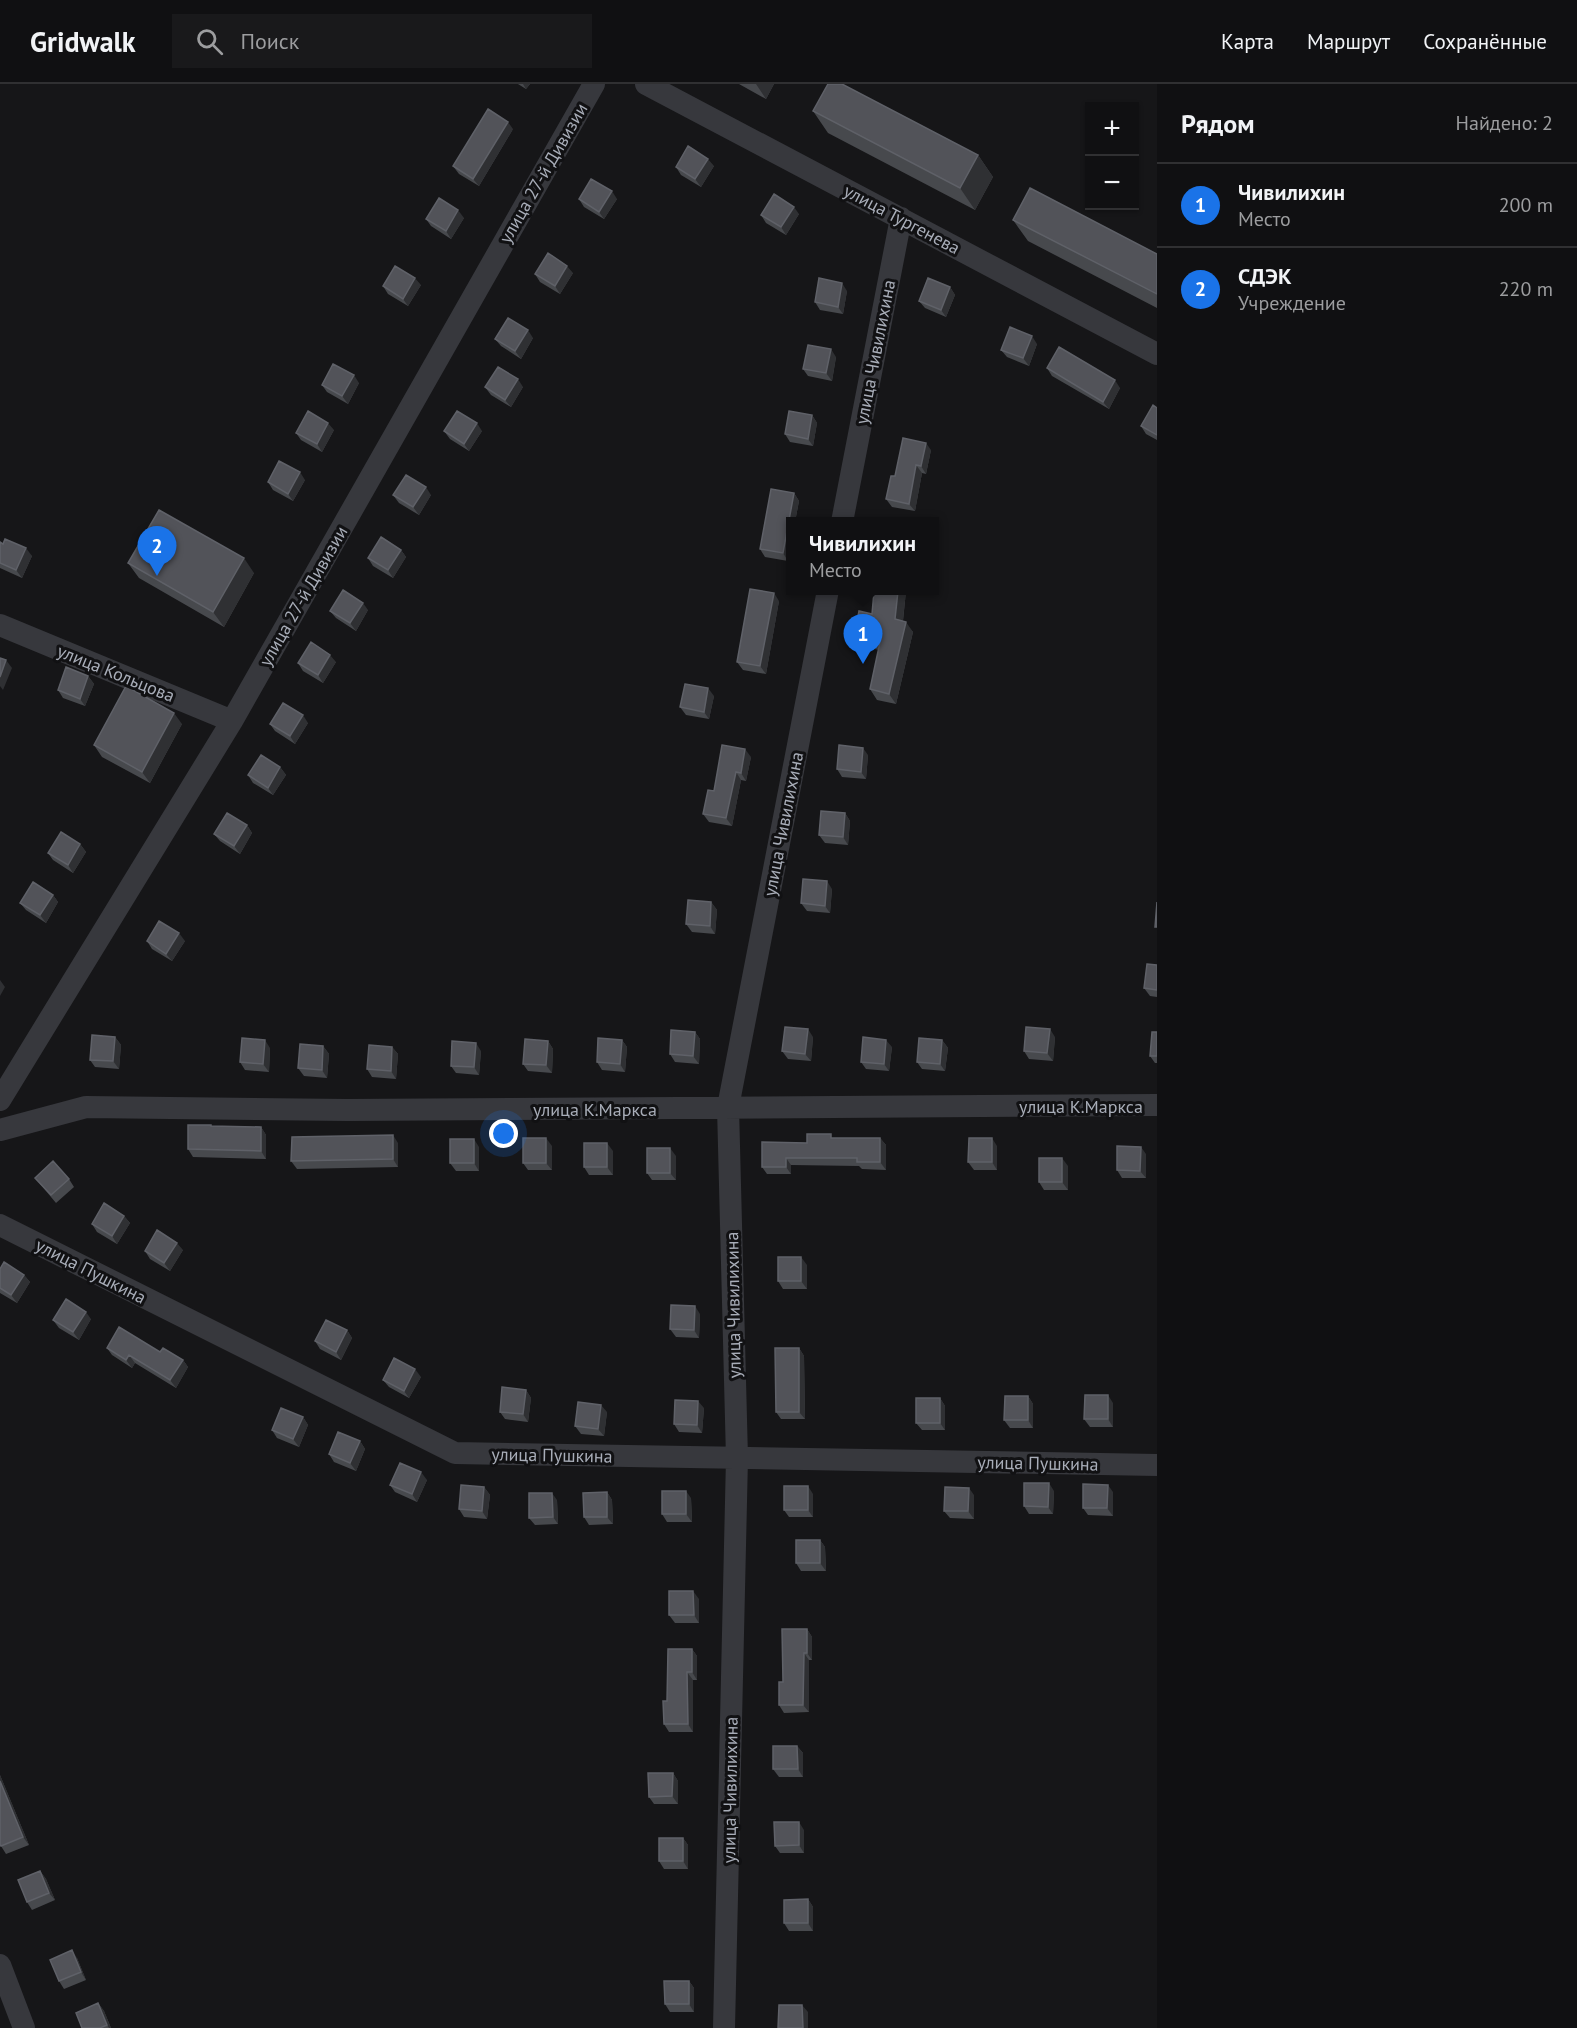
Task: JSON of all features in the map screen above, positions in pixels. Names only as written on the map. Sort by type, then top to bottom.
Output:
[{"type":"street","name":"улица 27-й Дивизии","points":[[0,1100],[232,721],[594,84]]},
{"type":"street","name":"улица Тургенева","points":[[646,84],[1157,354]]},
{"type":"street","name":"улица Чивилихина","points":[[843,517],[901,218]]},
{"type":"street","name":"улица Чивилихина","points":[[724,2028],[737,1458],[728,1107],[827,595]]},
{"type":"street","name":"улица Кольцова","points":[[0,626],[232,721]]},
{"type":"street","name":"улица К.Маркса","points":[[0,1130],[86,1107],[347,1110],[1157,1105]]},
{"type":"street","name":"улица Пушкина","points":[[0,1226],[455,1453],[1157,1466]]},
{"type":"street","points":[[0,1965],[24,2028]]},
{"type":"building","points":[[828,84],[842,84],[978,155],[960,188],[813,111]]},
{"type":"building","points":[[488,109],[508,122],[473,179],[453,166]]},
{"type":"building","points":[[688,146],[708,159],[695,179],[676,167]]},
{"type":"building","points":[[591,179],[612,191],[599,212],[579,199]]},
{"type":"building","points":[[1030,188],[1157,254],[1157,294],[1013,220]]},
{"type":"building","points":[[774,194],[794,207],[781,227],[761,215]]},
{"type":"building","points":[[439,198],[458,210],[446,231],[426,219]]},
{"type":"building","points":[[548,253],[567,266],[555,286],[535,274]]},
{"type":"building","points":[[395,266],[415,278],[403,299],[383,286]]},
{"type":"building","points":[[819,278],[842,283],[838,307],[815,302]]},
{"type":"building","points":[[928,278],[950,287],[941,310],[919,301]]},
{"type":"building","points":[[508,318],[528,330],[515,351],[495,339]]},
{"type":"building","points":[[1010,327],[1032,336],[1023,358],[1001,350]]},
{"type":"building","points":[[808,345],[831,349],[826,373],[803,369]]},
{"type":"building","points":[[1059,347],[1115,380],[1103,402],[1047,368]]},
{"type":"building","points":[[333,364],[354,375],[342,396],[322,385]]},
{"type":"building","points":[[498,367],[518,379],[505,400],[485,387]]},
{"type":"building","points":[[1153,405],[1157,408],[1157,435],[1141,426]]},
{"type":"building","points":[[308,411],[328,423],[317,444],[296,433]]},
{"type":"building","points":[[457,411],[477,423],[464,444],[444,431]]},
{"type":"building","points":[[789,411],[812,415],[808,439],[785,434]]},
{"type":"building","points":[[903,438],[926,443],[921,466],[916,465],[909,504],[886,499],[891,476],[895,476]]},
{"type":"building","points":[[279,461],[300,472],[288,494],[268,482]]},
{"type":"building","points":[[406,475],[426,487],[413,507],[393,495]]},
{"type":"building","points":[[771,489],[794,493],[790,517],[786,517],[783,553],[760,549]]},
{"type":"building","points":[[159,510],[244,558],[213,612],[128,563]]},
{"type":"building","points":[[381,537],[401,550],[388,570],[368,558]]},
{"type":"building","points":[[5,539],[26,548],[16,570],[0,563],[0,542],[3,544]]},
{"type":"building","points":[[750,589],[774,593],[760,666],[737,662]]},
{"type":"building","points":[[343,590],[363,603],[350,623],[330,611]]},
{"type":"building","points":[[874,595],[898,595],[895,619],[906,622],[889,694],[870,689],[880,642],[854,636],[859,611],[872,614]]},
{"type":"building","points":[[311,642],[330,655],[318,675],[298,663]]},
{"type":"building","points":[[0,658],[6,660],[0,677]]},
{"type":"building","points":[[66,667],[88,676],[80,699],[58,690]]},
{"type":"building","points":[[685,684],[708,688],[704,712],[680,707]]},
{"type":"building","points":[[126,686],[174,713],[142,772],[94,745]]},
{"type":"building","points":[[283,703],[303,715],[290,736],[270,724]]},
{"type":"building","points":[[722,745],[745,749],[741,773],[736,772],[726,818],[703,814],[708,790],[714,791]]},
{"type":"building","points":[[839,745],[863,748],[861,772],[837,769]]},
{"type":"building","points":[[261,755],[280,767],[268,788],[248,775]]},
{"type":"building","points":[[821,811],[845,813],[843,837],[819,835]]},
{"type":"building","points":[[227,813],[247,825],[234,846],[214,834]]},
{"type":"building","points":[[61,832],[80,844],[68,865],[48,853]]},
{"type":"building","points":[[803,879],[827,881],[825,906],[801,903]]},
{"type":"building","points":[[33,882],[53,895],[40,915],[20,903]]},
{"type":"building","points":[[688,900],[711,902],[710,926],[686,924]]},
{"type":"building","points":[[1157,902],[1157,927],[1155,927]]},
{"type":"building","points":[[159,921],[179,933],[166,954],[147,941]]},
{"type":"building","points":[[1147,964],[1157,965],[1157,990],[1144,988]]},
{"type":"building","points":[[785,1027],[808,1029],[805,1054],[782,1051]]},
{"type":"building","points":[[1026,1027],[1050,1029],[1047,1053],[1024,1051]]},
{"type":"building","points":[[671,1030],[695,1032],[693,1056],[670,1054]]},
{"type":"building","points":[[1152,1032],[1157,1032],[1157,1056],[1150,1056]]},
{"type":"building","points":[[92,1035],[115,1037],[113,1061],[90,1060]]},
{"type":"building","points":[[863,1037],[886,1040],[884,1064],[861,1062]]},
{"type":"building","points":[[242,1038],[265,1040],[263,1064],[240,1062]]},
{"type":"building","points":[[598,1038],[622,1040],[620,1064],[597,1062]]},
{"type":"building","points":[[919,1038],[942,1040],[940,1064],[917,1062]]},
{"type":"building","points":[[525,1039],[548,1041],[546,1065],[523,1064]]},
{"type":"building","points":[[452,1041],[476,1043],[474,1067],[451,1066]]},
{"type":"building","points":[[300,1044],[323,1046],[322,1070],[298,1068]]},
{"type":"building","points":[[369,1045],[392,1047],[391,1071],[367,1069]]},
{"type":"building","points":[[188,1125],[261,1127],[261,1151],[188,1149]]},
{"type":"building","points":[[807,1134],[831,1134],[831,1138],[880,1138],[880,1162],[857,1162],[857,1158],[786,1158],[786,1167],[762,1167],[762,1142],[807,1143]]},
{"type":"building","points":[[393,1135],[393,1159],[291,1161],[292,1137]]},
{"type":"building","points":[[523,1138],[546,1138],[546,1163],[523,1163]]},
{"type":"building","points":[[969,1138],[992,1138],[992,1162],[968,1162]]},
{"type":"building","points":[[450,1139],[474,1139],[474,1163],[450,1163]]},
{"type":"building","points":[[584,1143],[607,1143],[607,1167],[584,1167]]},
{"type":"building","points":[[1117,1146],[1141,1147],[1140,1171],[1117,1170]]},
{"type":"building","points":[[647,1148],[670,1148],[670,1173],[647,1173]]},
{"type":"building","points":[[1039,1158],[1062,1158],[1062,1182],[1039,1182]]},
{"type":"building","points":[[53,1161],[69,1179],[51,1195],[35,1178]]},
{"type":"building","points":[[104,1203],[124,1216],[112,1236],[92,1224]]},
{"type":"building","points":[[157,1230],[177,1243],[164,1263],[145,1251]]},
{"type":"building","points":[[778,1257],[801,1257],[801,1281],[778,1281]]},
{"type":"building","points":[[4,1262],[24,1275],[11,1295],[0,1288],[0,1269]]},
{"type":"building","points":[[66,1299],[86,1312],[73,1332],[53,1320]]},
{"type":"building","points":[[671,1305],[695,1306],[694,1330],[670,1329]]},
{"type":"building","points":[[326,1320],[347,1330],[336,1352],[315,1341]]},
{"type":"building","points":[[119,1327],[160,1352],[163,1348],[183,1360],[170,1380],[129,1355],[126,1360],[107,1348]]},
{"type":"building","points":[[775,1348],[799,1348],[799,1412],[776,1412]]},
{"type":"building","points":[[394,1358],[415,1369],[404,1391],[383,1380]]},
{"type":"building","points":[[502,1387],[526,1390],[523,1414],[500,1412]]},
{"type":"building","points":[[1085,1395],[1108,1395],[1108,1419],[1084,1419]]},
{"type":"building","points":[[1005,1396],[1028,1396],[1028,1420],[1004,1420]]},
{"type":"building","points":[[916,1398],[940,1398],[940,1423],[916,1423]]},
{"type":"building","points":[[675,1400],[698,1401],[697,1425],[674,1424]]},
{"type":"building","points":[[578,1402],[601,1405],[598,1429],[575,1426]]},
{"type":"building","points":[[281,1408],[303,1417],[293,1439],[272,1430]]},
{"type":"building","points":[[338,1432],[360,1441],[350,1463],[329,1454]]},
{"type":"building","points":[[400,1463],[421,1472],[412,1494],[390,1485]]},
{"type":"building","points":[[1024,1483],[1049,1483],[1048,1507],[1024,1506]]},
{"type":"building","points":[[1083,1484],[1108,1485],[1107,1508],[1083,1508]]},
{"type":"building","points":[[461,1485],[484,1487],[482,1511],[459,1509]]},
{"type":"building","points":[[784,1486],[808,1486],[808,1510],[784,1510]]},
{"type":"building","points":[[945,1487],[969,1488],[968,1511],[944,1511]]},
{"type":"building","points":[[662,1491],[686,1491],[686,1514],[662,1514]]},
{"type":"building","points":[[607,1492],[607,1517],[584,1517],[583,1493]]},
{"type":"building","points":[[529,1493],[552,1493],[553,1517],[529,1518]]},
{"type":"building","points":[[796,1540],[820,1540],[820,1563],[796,1563]]},
{"type":"building","points":[[669,1591],[693,1591],[694,1615],[669,1615]]},
{"type":"building","points":[[782,1629],[807,1629],[803,1705],[779,1705],[779,1682],[783,1682]]},
{"type":"building","points":[[668,1649],[692,1649],[692,1672],[687,1672],[688,1724],[664,1724],[663,1701],[667,1701]]},
{"type":"building","points":[[773,1746],[797,1746],[798,1769],[773,1769]]},
{"type":"building","points":[[648,1773],[673,1773],[672,1796],[649,1797]]},
{"type":"building","points":[[0,1781],[23,1837],[1,1846],[0,1844]]},
{"type":"building","points":[[774,1822],[799,1822],[799,1845],[775,1846]]},
{"type":"building","points":[[659,1838],[683,1838],[683,1861],[659,1861]]},
{"type":"building","points":[[40,1871],[49,1893],[27,1902],[18,1880]]},
{"type":"building","points":[[808,1899],[808,1923],[784,1923],[784,1900]]},
{"type":"building","points":[[72,1950],[81,1972],[59,1981],[50,1960]]},
{"type":"building","points":[[664,1981],[689,1981],[689,2004],[665,2004]]},
{"type":"building","points":[[98,2003],[107,2025],[100,2028],[82,2028],[76,2013]]},
{"type":"building","points":[[779,2005],[802,2005],[803,2028],[778,2028]]},
{"type":"place","name":"СДЭК","points":[[157,576]]},
{"type":"place","name":"Чивилихин","points":[[863,664]]}]
